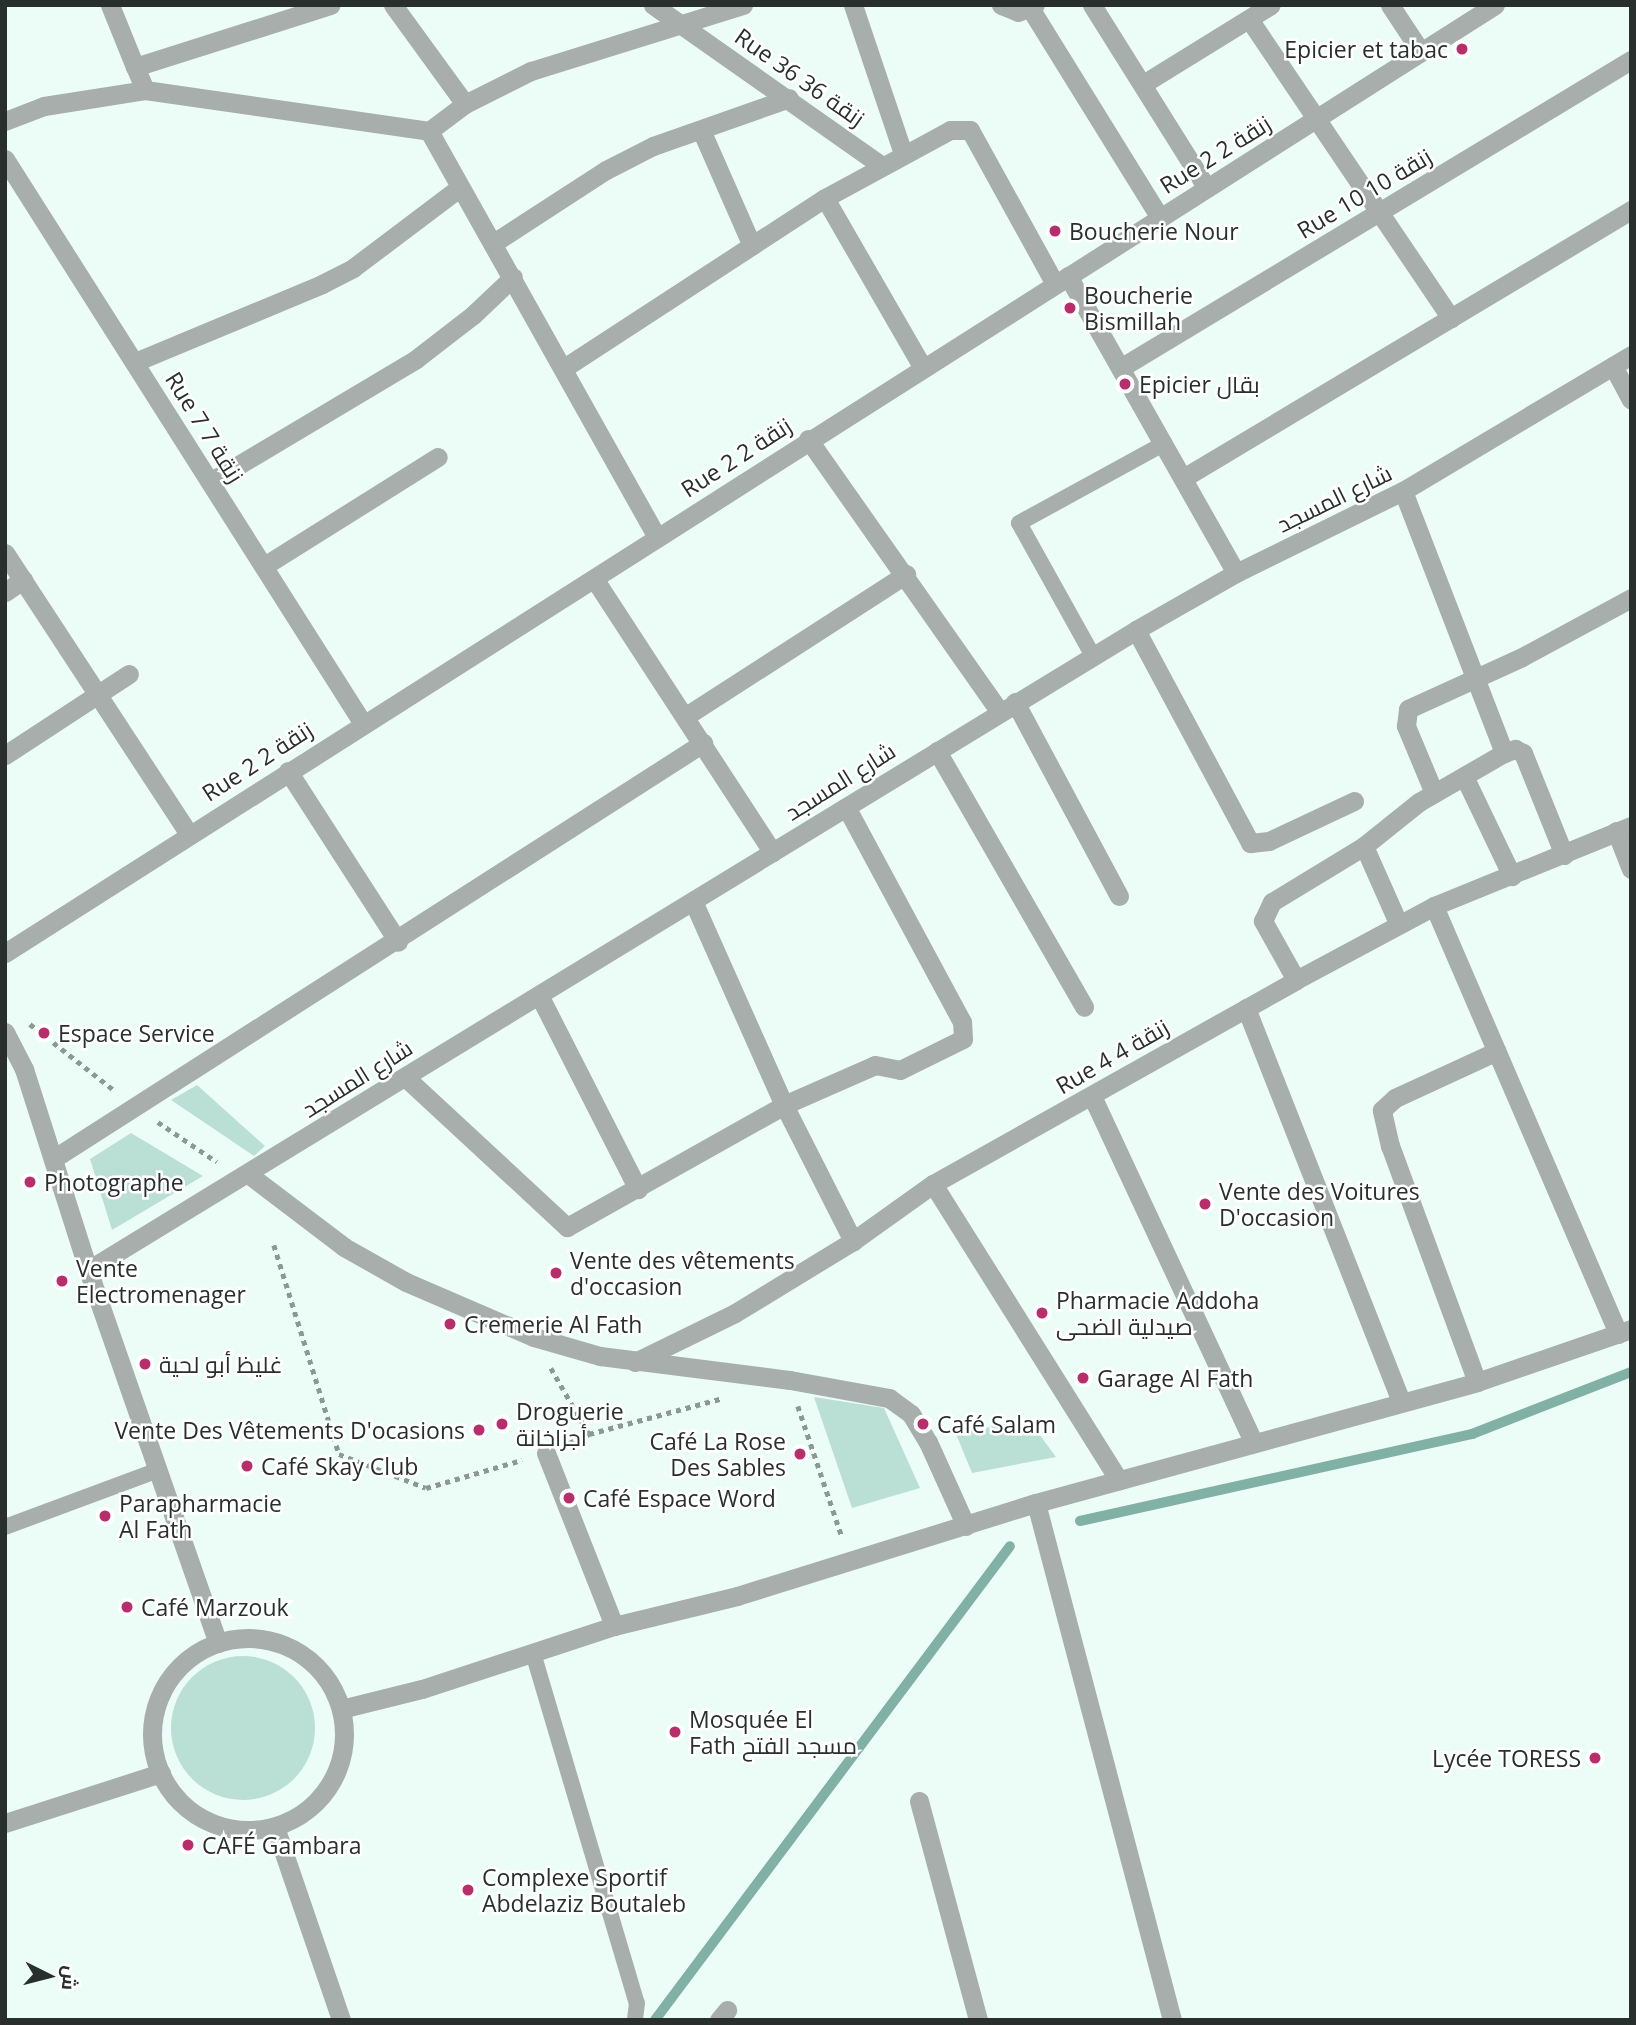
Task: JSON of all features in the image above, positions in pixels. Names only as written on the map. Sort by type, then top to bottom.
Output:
[{"type":"street","points":[[110,5],[145,90]]},
{"type":"street","points":[[135,67],[330,5]]},
{"type":"street","points":[[393,5],[465,104]]},
{"type":"street","name":"Rue 36 زنقة 36","points":[[653,5],[789,98],[882,166]]},
{"type":"street","points":[[5,121],[44,106],[145,90],[429,131],[465,104],[531,71],[684,26],[743,5]]},
{"type":"street","points":[[853,5],[903,154]]},
{"type":"street","points":[[1001,5],[1008,12],[1033,7],[1160,218]]},
{"type":"street","points":[[1091,5],[1207,188]]},
{"type":"street","points":[[1143,84],[1271,5]]},
{"type":"street","points":[[1390,5],[1422,52]]},
{"type":"street","name":"Rue 2 زنقة 2","points":[[5,953],[362,722],[595,580],[808,439],[1494,5]]},
{"type":"street","points":[[1249,19],[1451,318]]},
{"type":"street","name":"Rue 10 زنقة 10","points":[[1122,367],[1631,60]]},
{"type":"street","points":[[495,242],[606,170],[653,146],[702,132],[789,98]]},
{"type":"street","points":[[564,368],[825,198],[950,130],[970,130],[1062,280],[1122,367],[1236,573]]},
{"type":"street","points":[[429,131],[459,188],[495,242],[657,537]]},
{"type":"street","points":[[702,132],[752,246]]},
{"type":"street","name":"Rue 7 زنقة 7","points":[[5,159],[362,722]]},
{"type":"street","points":[[135,362],[353,268],[459,188]]},
{"type":"street","points":[[825,198],[923,368]]},
{"type":"street","points":[[1185,477],[1631,210]]},
{"type":"street","points":[[211,482],[416,359],[473,315],[513,277]]},
{"type":"street","name":"شارع المسجد","points":[[88,1270],[1136,630],[1236,573],[1404,491],[1631,355]]},
{"type":"street","points":[[1612,366],[1631,400]]},
{"type":"street","points":[[808,439],[1007,707],[1119,896]]},
{"type":"street","points":[[264,566],[438,457]]},
{"type":"street","points":[[1404,491],[1504,752]]},
{"type":"street","points":[[5,553],[100,693],[189,834]]},
{"type":"street","points":[[687,716],[906,574]]},
{"type":"street","points":[[5,593],[23,580]]},
{"type":"street","points":[[595,580],[687,716],[772,852]]},
{"type":"street","points":[[1434,793],[1406,726],[1408,709],[1475,678],[1631,598]]},
{"type":"street","points":[[1136,630],[1250,843],[1269,841],[1354,801]]},
{"type":"street","points":[[5,755],[129,674]]},
{"type":"street","points":[[53,1159],[398,942],[703,743]]},
{"type":"street","points":[[1296,980],[1268,935],[1265,911],[1364,846],[1434,793],[1504,752],[1516,748],[1523,753],[1564,855]]},
{"type":"street","points":[[937,751],[1084,1007]]},
{"type":"street","points":[[288,771],[398,942]]},
{"type":"street","points":[[1464,776],[1511,876]]},
{"type":"street","points":[[405,1077],[560,1225],[573,1225],[784,1105],[875,1065],[900,1070],[963,1039],[965,1032],[846,807]]},
{"type":"street","points":[[1623,828],[1631,869]]},
{"type":"street","name":"Rue 4 زنقة 4","points":[[635,1362],[735,1313],[853,1241],[933,1184],[1296,980],[1434,906],[1564,855],[1623,828]]},
{"type":"street","points":[[1364,846],[1399,925]]},
{"type":"street","points":[[693,901],[784,1105],[853,1241]]},
{"type":"street","points":[[341,1709],[422,1689],[614,1626],[737,1596],[1036,1503],[1477,1382],[1624,1331],[1434,906]]},
{"type":"street","points":[[540,995],[638,1189]]},
{"type":"street","points":[[1245,1008],[1401,1402]]},
{"type":"street","points":[[5,1032],[24,1069],[88,1270],[218,1643]]},
{"type":"street","points":[[1477,1382],[1390,1146],[1382,1110],[1395,1098],[1497,1051]]},
{"type":"street","points":[[1093,1096],[1254,1443]]},
{"type":"street","points":[[248,1174],[344,1247],[406,1282],[534,1337],[635,1362],[790,1380],[889,1398],[911,1414],[965,1526]]},
{"type":"street","points":[[933,1184],[1119,1480]]},
{"type":"street","points":[[546,1453],[614,1626]]},
{"type":"street","points":[[1036,1503],[1172,2020]]},
{"type":"street","points":[[256,1638],[294,1649],[323,1674],[341,1709],[343,1746],[332,1781],[307,1810],[275,1826],[247,1830],[213,1824],[183,1804],[161,1773],[152,1729],[162,1692],[184,1662],[218,1643],[256,1638]]},
{"type":"street","points":[[5,1824],[161,1773]]},
{"type":"street","points":[[919,1801],[978,2020]]},
{"type":"street","points":[[275,1826],[341,2020]]},
{"type":"lane","points":[[1093,656],[1019,523],[1165,443]]},
{"type":"lane","points":[[5,1527],[158,1470]]},
{"type":"lane","points":[[533,1653],[637,2003],[635,2020]]},
{"type":"path","points":[[274,1245],[339,1454],[426,1488],[546,1453],[589,1434],[736,1394]]},
{"type":"path","points":[[534,1337],[589,1434]]},
{"type":"path","points":[[790,1380],[850,1561]]},
{"type":"green space","points":[[197,1085],[265,1146],[254,1156],[171,1100]]},
{"type":"green space","points":[[131,1133],[203,1176],[112,1230],[90,1159]]},
{"type":"green space","points":[[814,1397],[884,1408],[920,1488],[852,1508]]},
{"type":"green space","points":[[1028,1419],[1056,1457],[972,1473],[956,1434]]},
{"type":"green space","points":[[243,1656],[270,1662],[294,1677],[309,1701],[315,1728],[309,1755],[294,1779],[270,1794],[243,1800],[216,1794],[192,1779],[177,1755],[171,1728],[177,1701],[192,1677],[216,1662]]},
{"type":"waterway","points":[[1080,1521],[1472,1434],[1631,1372]]},
{"type":"waterway","points":[[655,2020],[1010,1546]]},
{"type":"place","name":"Epicier et tabac","points":[[1462,49]]},
{"type":"place","name":"Boucherie Nour","points":[[1055,231]]},
{"type":"place","name":"Boucherie Bismillah","points":[[1070,308]]},
{"type":"place","name":"Epicier بقال","points":[[1125,384]]},
{"type":"place","name":"Espace Service","points":[[44,1033]]},
{"type":"place","name":"Photographe","points":[[30,1182]]},
{"type":"place","name":"Vente des Voitures D'occasion","points":[[1205,1204]]},
{"type":"place","name":"Vente des vêtements d'occasion","points":[[556,1273]]},
{"type":"place","name":"Vente Electromenager","points":[[62,1281]]},
{"type":"place","name":"Pharmacie Addoha صيدلية الضحى","points":[[1042,1313]]},
{"type":"place","name":"Cremerie Al Fath","points":[[450,1324]]},
{"type":"place","name":"غليظ أبو لحية","points":[[145,1364]]},
{"type":"place","name":"Garage Al Fath","points":[[1083,1378]]},
{"type":"place","name":"Droguerie أجزاخانة","points":[[502,1424]]},
{"type":"place","name":"Café Salam","points":[[923,1424]]},
{"type":"place","name":"Vente Des Vêtements D'ocasions","points":[[479,1430]]},
{"type":"place","name":"Café La Rose Des Sables","points":[[800,1454]]},
{"type":"place","name":"Café Skay Club","points":[[247,1466]]},
{"type":"place","name":"Café Espace Word","points":[[569,1498]]},
{"type":"place","name":"Parapharmacie Al Fath","points":[[105,1516]]},
{"type":"place","name":"Café Marzouk","points":[[127,1607]]},
{"type":"place","name":"Mosquée El Fath مسجد الفتح","points":[[675,1732]]},
{"type":"place","name":"Lycée TORESS","points":[[1595,1758]]},
{"type":"place","name":"CAFÉ Gambara","points":[[188,1845]]},
{"type":"place","name":"Complexe Sportif Abdelaziz Boutaleb","points":[[468,1890]]}]
